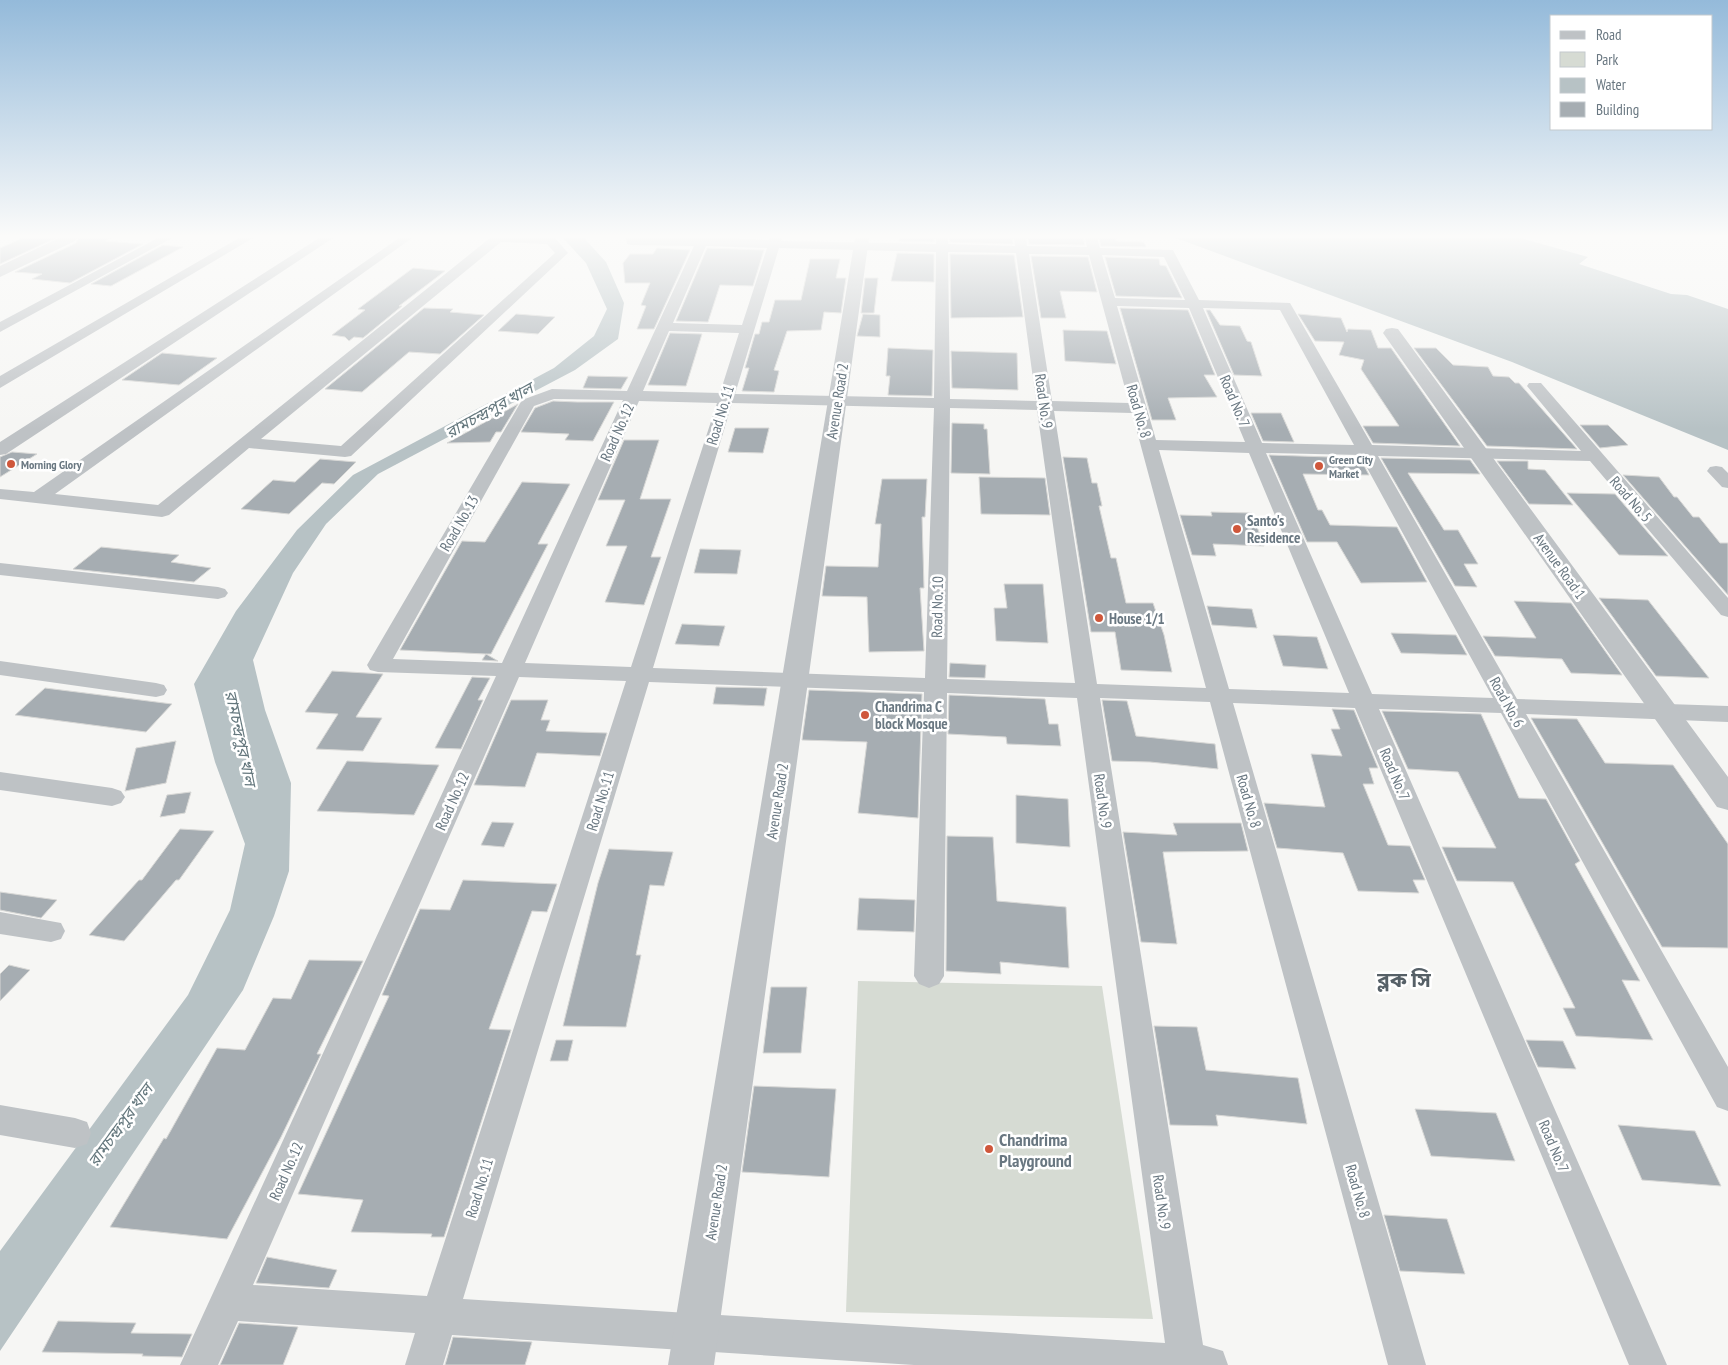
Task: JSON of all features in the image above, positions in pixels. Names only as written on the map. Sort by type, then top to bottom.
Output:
[{"type":"street","points":[[0,328],[49,302]]},
{"type":"street","points":[[0,383],[138,302]]},
{"type":"street","points":[[0,450],[229,302]]},
{"type":"street","points":[[38,498],[316,302]]},
{"type":"street","points":[[0,494],[162,511],[419,302]]},
{"type":"street","points":[[246,443],[345,452],[509,302]]},
{"type":"street","name":"Road No. 12","points":[[199,1365],[675,302]]},
{"type":"street","name":"Road No. 11","points":[[424,1365],[756,302]]},
{"type":"street","name":"Avenue Road 2","points":[[694,1349],[852,302]]},
{"type":"street","name":"Road No. 10","points":[[929,976],[934,685],[942,404],[942,302]]},
{"type":"street","name":"Road No. 9","points":[[1030,302],[1087,691],[1194,1365]]},
{"type":"street","points":[[1108,302],[1194,304]]},
{"type":"street","name":"Road No. 8","points":[[1108,302],[1407,1365]]},
{"type":"street","name":"Road No. 6","points":[[1194,304],[1285,306],[1728,1097]]},
{"type":"street","name":"Road No. 7","points":[[1194,304],[1648,1365]]},
{"type":"street","points":[[664,327],[747,329]]},
{"type":"street","name":"Avenue Road 1","points":[[1392,333],[1728,799]]},
{"type":"street","name":"Road No. 5","points":[[1534,386],[1728,611]]},
{"type":"street","name":"Road No. 13","points":[[510,670],[378,665],[528,402],[552,394],[1138,408]]},
{"type":"street","points":[[1149,445],[1594,456]]},
{"type":"street","points":[[0,569],[218,593]]},
{"type":"street","points":[[0,668],[156,690]]},
{"type":"street","points":[[510,670],[1728,714]]},
{"type":"street","points":[[0,781],[112,798]]},
{"type":"street","points":[[0,923],[51,931]]},
{"type":"street","points":[[0,1120],[74,1133]]},
{"type":"street","points":[[227,1302],[439,1316],[694,1349],[1194,1365]]},
{"type":"green space","name":"Chandrima Playground","points":[[858,981],[1102,986],[1153,1319],[846,1312]]},
{"type":"water","name":"রামচন্দ্রপুর খাল","points":[[604,302],[624,303],[618,339],[575,370],[378,474],[326,524],[293,573],[253,660],[265,710],[291,783],[289,871],[274,916],[243,990],[0,1351],[0,1251],[188,995],[230,910],[245,844],[215,762],[194,684],[236,611],[297,530],[353,475],[554,368],[594,336],[607,309]]},
{"type":"water","points":[[1349,302],[1707,302],[1728,309],[1728,450],[1512,362]]},
{"type":"building","points":[[368,302],[405,302],[363,338],[354,337],[349,341],[345,337],[332,335],[365,310],[358,309]]},
{"type":"building","points":[[642,302],[666,302],[654,329],[637,329],[646,306],[641,305]]},
{"type":"building","points":[[684,302],[715,302],[708,322],[676,321]]},
{"type":"building","points":[[775,302],[843,302],[841,313],[824,312],[821,330],[787,331],[774,370],[779,371],[774,392],[742,391],[749,368],[745,368],[755,334],[759,334],[762,322],[769,322]]},
{"type":"building","points":[[862,302],[875,302],[874,313],[861,313]]},
{"type":"building","points":[[951,302],[1021,302],[1023,317],[951,318]]},
{"type":"building","points":[[1038,302],[1062,302],[1066,318],[1041,318]]},
{"type":"building","points":[[424,308],[453,309],[450,312],[484,315],[440,354],[409,352],[362,392],[325,389]]},
{"type":"building","points":[[1120,308],[1188,310],[1215,375],[1204,375],[1217,397],[1168,398],[1176,420],[1152,420]]},
{"type":"building","points":[[1206,310],[1210,310],[1220,325],[1240,326],[1247,341],[1251,342],[1262,376],[1234,375]]},
{"type":"building","points":[[516,314],[555,317],[538,334],[498,331]]},
{"type":"building","points":[[863,314],[880,315],[880,337],[857,336]]},
{"type":"building","points":[[1298,314],[1341,318],[1347,332],[1348,329],[1371,330],[1378,348],[1391,348],[1460,446],[1373,443],[1363,426],[1399,426],[1361,369],[1364,360],[1339,355],[1344,342],[1315,341]]},
{"type":"building","points":[[1063,330],[1107,331],[1116,364],[1065,361]]},
{"type":"building","points":[[670,333],[702,334],[686,386],[648,385]]},
{"type":"building","points":[[888,348],[933,350],[932,396],[888,395],[890,376],[886,376]]},
{"type":"building","points":[[1414,348],[1436,348],[1453,365],[1488,367],[1493,376],[1509,377],[1515,383],[1519,383],[1577,449],[1487,446]]},
{"type":"building","points":[[951,351],[1017,353],[1018,390],[952,388]]},
{"type":"building","points":[[162,353],[217,358],[179,385],[122,380]]},
{"type":"building","points":[[588,376],[628,377],[621,389],[583,388]]},
{"type":"building","points":[[553,401],[614,402],[593,441],[565,440],[569,434],[521,432],[535,408]]},
{"type":"building","points":[[518,404],[501,432],[496,432],[490,442],[447,443]]},
{"type":"building","points":[[1251,413],[1281,413],[1294,442],[1263,441]]},
{"type":"building","points":[[952,423],[984,424],[984,429],[987,429],[990,474],[951,473]]},
{"type":"building","points":[[1580,425],[1608,425],[1628,445],[1600,448]]},
{"type":"building","points":[[735,428],[769,428],[763,453],[728,452]]},
{"type":"building","points":[[624,440],[659,440],[640,499],[671,499],[651,557],[661,557],[644,605],[605,602],[627,546],[606,546],[625,500],[598,500]]},
{"type":"building","name":"Morning Glory","points":[[12,452],[37,454],[0,477],[0,457]]},
{"type":"building","points":[[1269,455],[1360,458],[1369,475],[1303,474],[1318,510],[1322,510],[1330,525],[1397,527],[1427,582],[1361,583],[1337,542],[1307,542]]},
{"type":"building","points":[[1063,457],[1087,458],[1092,483],[1097,483],[1102,506],[1099,506],[1111,558],[1116,558],[1126,603],[1153,603],[1164,635],[1172,672],[1121,670],[1115,632],[1091,632]]},
{"type":"building","points":[[1381,458],[1470,460],[1480,474],[1408,473],[1444,530],[1458,530],[1478,564],[1464,564],[1477,587],[1455,586]]},
{"type":"building","points":[[320,459],[356,462],[334,484],[322,483],[289,514],[241,509],[273,480],[295,482]]},
{"type":"building","points":[[1497,461],[1528,461],[1528,469],[1545,470],[1573,505],[1529,504]]},
{"type":"building","points":[[1623,475],[1659,477],[1674,497],[1677,497],[1693,517],[1699,517],[1720,543],[1728,543],[1728,595]]},
{"type":"building","points":[[979,477],[1045,478],[1050,515],[981,514]]},
{"type":"building","points":[[882,479],[927,479],[925,517],[922,517],[924,588],[920,588],[924,651],[869,652],[867,597],[822,596],[826,566],[878,567],[881,524],[875,524]]},
{"type":"building","points":[[522,482],[570,484],[538,544],[548,544],[491,654],[400,650],[462,541],[485,542]]},
{"type":"building","points":[[1567,493],[1615,494],[1668,556],[1619,555]]},
{"type":"building","points":[[1211,512],[1252,513],[1264,546],[1213,544],[1216,556],[1192,555],[1180,515],[1212,516]]},
{"type":"building","points":[[101,547],[179,555],[171,562],[211,568],[194,582],[73,569]]},
{"type":"building","points":[[700,549],[741,550],[737,574],[694,573]]},
{"type":"building","points":[[1004,584],[1043,584],[1048,643],[996,641],[994,608],[1007,608]]},
{"type":"building","points":[[1599,598],[1648,600],[1709,678],[1656,676]]},
{"type":"building","points":[[1514,601],[1571,603],[1622,675],[1571,673],[1562,659],[1495,656],[1483,636],[1536,638]]},
{"type":"building","points":[[1207,606],[1252,609],[1257,628],[1212,625]]},
{"type":"building","points":[[682,624],[725,626],[719,646],[675,644]]},
{"type":"building","points":[[1391,633],[1456,635],[1467,655],[1401,653]]},
{"type":"building","points":[[1273,635],[1317,637],[1328,669],[1283,666]]},
{"type":"building","points":[[486,654],[498,661],[482,660]]},
{"type":"building","points":[[950,663],[986,665],[985,678],[949,677]]},
{"type":"building","points":[[332,671],[383,674],[356,717],[382,718],[363,751],[316,749],[338,714],[305,712]]},
{"type":"building","points":[[472,677],[490,678],[478,700],[483,700],[461,749],[435,748]]},
{"type":"building","points":[[716,687],[767,688],[764,706],[713,704]]},
{"type":"building","points":[[45,688],[172,704],[146,732],[15,715]]},
{"type":"building","points":[[809,690],[922,694],[918,818],[858,813],[867,742],[802,740]]},
{"type":"building","points":[[949,695],[1045,699],[1049,724],[1058,724],[1061,746],[1007,744],[1006,737],[948,734]]},
{"type":"building","points":[[511,700],[548,700],[541,720],[550,720],[546,731],[607,733],[600,756],[537,753],[525,787],[474,785]]},
{"type":"building","points":[[1102,700],[1127,701],[1136,736],[1215,744],[1218,769],[1150,762],[1112,761]]},
{"type":"building","points":[[1332,709],[1354,710],[1378,768],[1369,768],[1374,784],[1363,784],[1388,845],[1410,846],[1425,880],[1413,880],[1419,893],[1358,891],[1343,853],[1277,848],[1264,803],[1325,807],[1311,754],[1342,756],[1331,729],[1340,729]]},
{"type":"building","points":[[1382,711],[1481,714],[1519,798],[1546,799],[1580,861],[1575,864],[1640,981],[1622,980],[1653,1040],[1576,1036],[1563,1008],[1575,1008],[1513,882],[1457,881],[1442,847],[1496,848],[1458,772],[1408,769]]},
{"type":"building","points":[[1531,718],[1577,719],[1605,763],[1673,765],[1728,844],[1728,948],[1662,947]]},
{"type":"building","points":[[176,741],[166,783],[125,791],[136,748]]},
{"type":"building","points":[[347,761],[439,765],[414,815],[317,811]]},
{"type":"building","points":[[191,792],[185,813],[160,817],[167,795]]},
{"type":"building","points":[[1016,795],[1068,799],[1070,847],[1016,843]]},
{"type":"building","points":[[492,822],[514,823],[504,847],[481,845]]},
{"type":"building","points":[[1173,823],[1241,823],[1248,851],[1163,852],[1177,944],[1141,942],[1123,832],[1177,835]]},
{"type":"building","points":[[180,829],[214,831],[179,880],[176,880],[124,941],[89,935],[139,880],[142,880]]},
{"type":"building","points":[[947,836],[993,837],[997,901],[1066,907],[1069,968],[1000,962],[1001,974],[946,971]]},
{"type":"building","points":[[609,849],[673,852],[664,886],[650,885],[636,955],[641,955],[626,1027],[563,1026],[598,883]]},
{"type":"building","points":[[463,880],[557,884],[547,912],[532,911],[489,1029],[511,1030],[444,1237],[431,1237],[432,1234],[351,1232],[363,1200],[298,1194],[389,996],[382,995],[420,909],[450,910]]},
{"type":"building","points":[[0,892],[57,900],[41,918],[0,910]]},
{"type":"building","points":[[859,898],[915,900],[914,932],[857,930]]},
{"type":"building","points":[[309,960],[363,961],[317,1054],[321,1054],[281,1137],[227,1239],[110,1227],[164,1138],[166,1139],[217,1048],[245,1050],[273,998],[291,999]]},
{"type":"building","points":[[9,965],[30,970],[0,1001],[0,974]]},
{"type":"building","points":[[771,987],[807,987],[801,1053],[763,1053]]},
{"type":"building","points":[[1154,1026],[1197,1027],[1206,1070],[1298,1078],[1307,1124],[1216,1115],[1218,1126],[1170,1125]]},
{"type":"building","points":[[556,1040],[573,1040],[568,1061],[550,1061]]},
{"type":"building","points":[[1526,1040],[1563,1041],[1576,1069],[1538,1067]]},
{"type":"building","points":[[754,1086],[836,1089],[829,1177],[742,1172]]},
{"type":"building","points":[[1415,1109],[1496,1113],[1515,1161],[1431,1156]]},
{"type":"building","points":[[1618,1125],[1695,1131],[1721,1186],[1642,1180]]},
{"type":"building","points":[[1384,1215],[1447,1219],[1465,1274],[1400,1271]]},
{"type":"building","points":[[267,1257],[337,1270],[329,1288],[256,1283]]},
{"type":"building","points":[[58,1321],[136,1323],[131,1333],[192,1334],[182,1357],[142,1356],[143,1354],[42,1352]]},
{"type":"building","points":[[239,1323],[298,1327],[283,1365],[220,1365]]},
{"type":"building","points":[[453,1337],[532,1342],[525,1365],[445,1365]]},
{"type":"place","name":"Morning Glory","points":[[11,464]]},
{"type":"place","name":"Green City Market","points":[[1319,466]]},
{"type":"place","name":"Santo's Residence","points":[[1237,529]]},
{"type":"place","name":"House 1/1","points":[[1099,618]]},
{"type":"place","name":"Chandrima C block Mosque","points":[[865,715]]},
{"type":"place","name":"Chandrima Playground","points":[[989,1149]]},
{"type":"district","name":"ব্লক সি","points":[[1404,979]]}]
